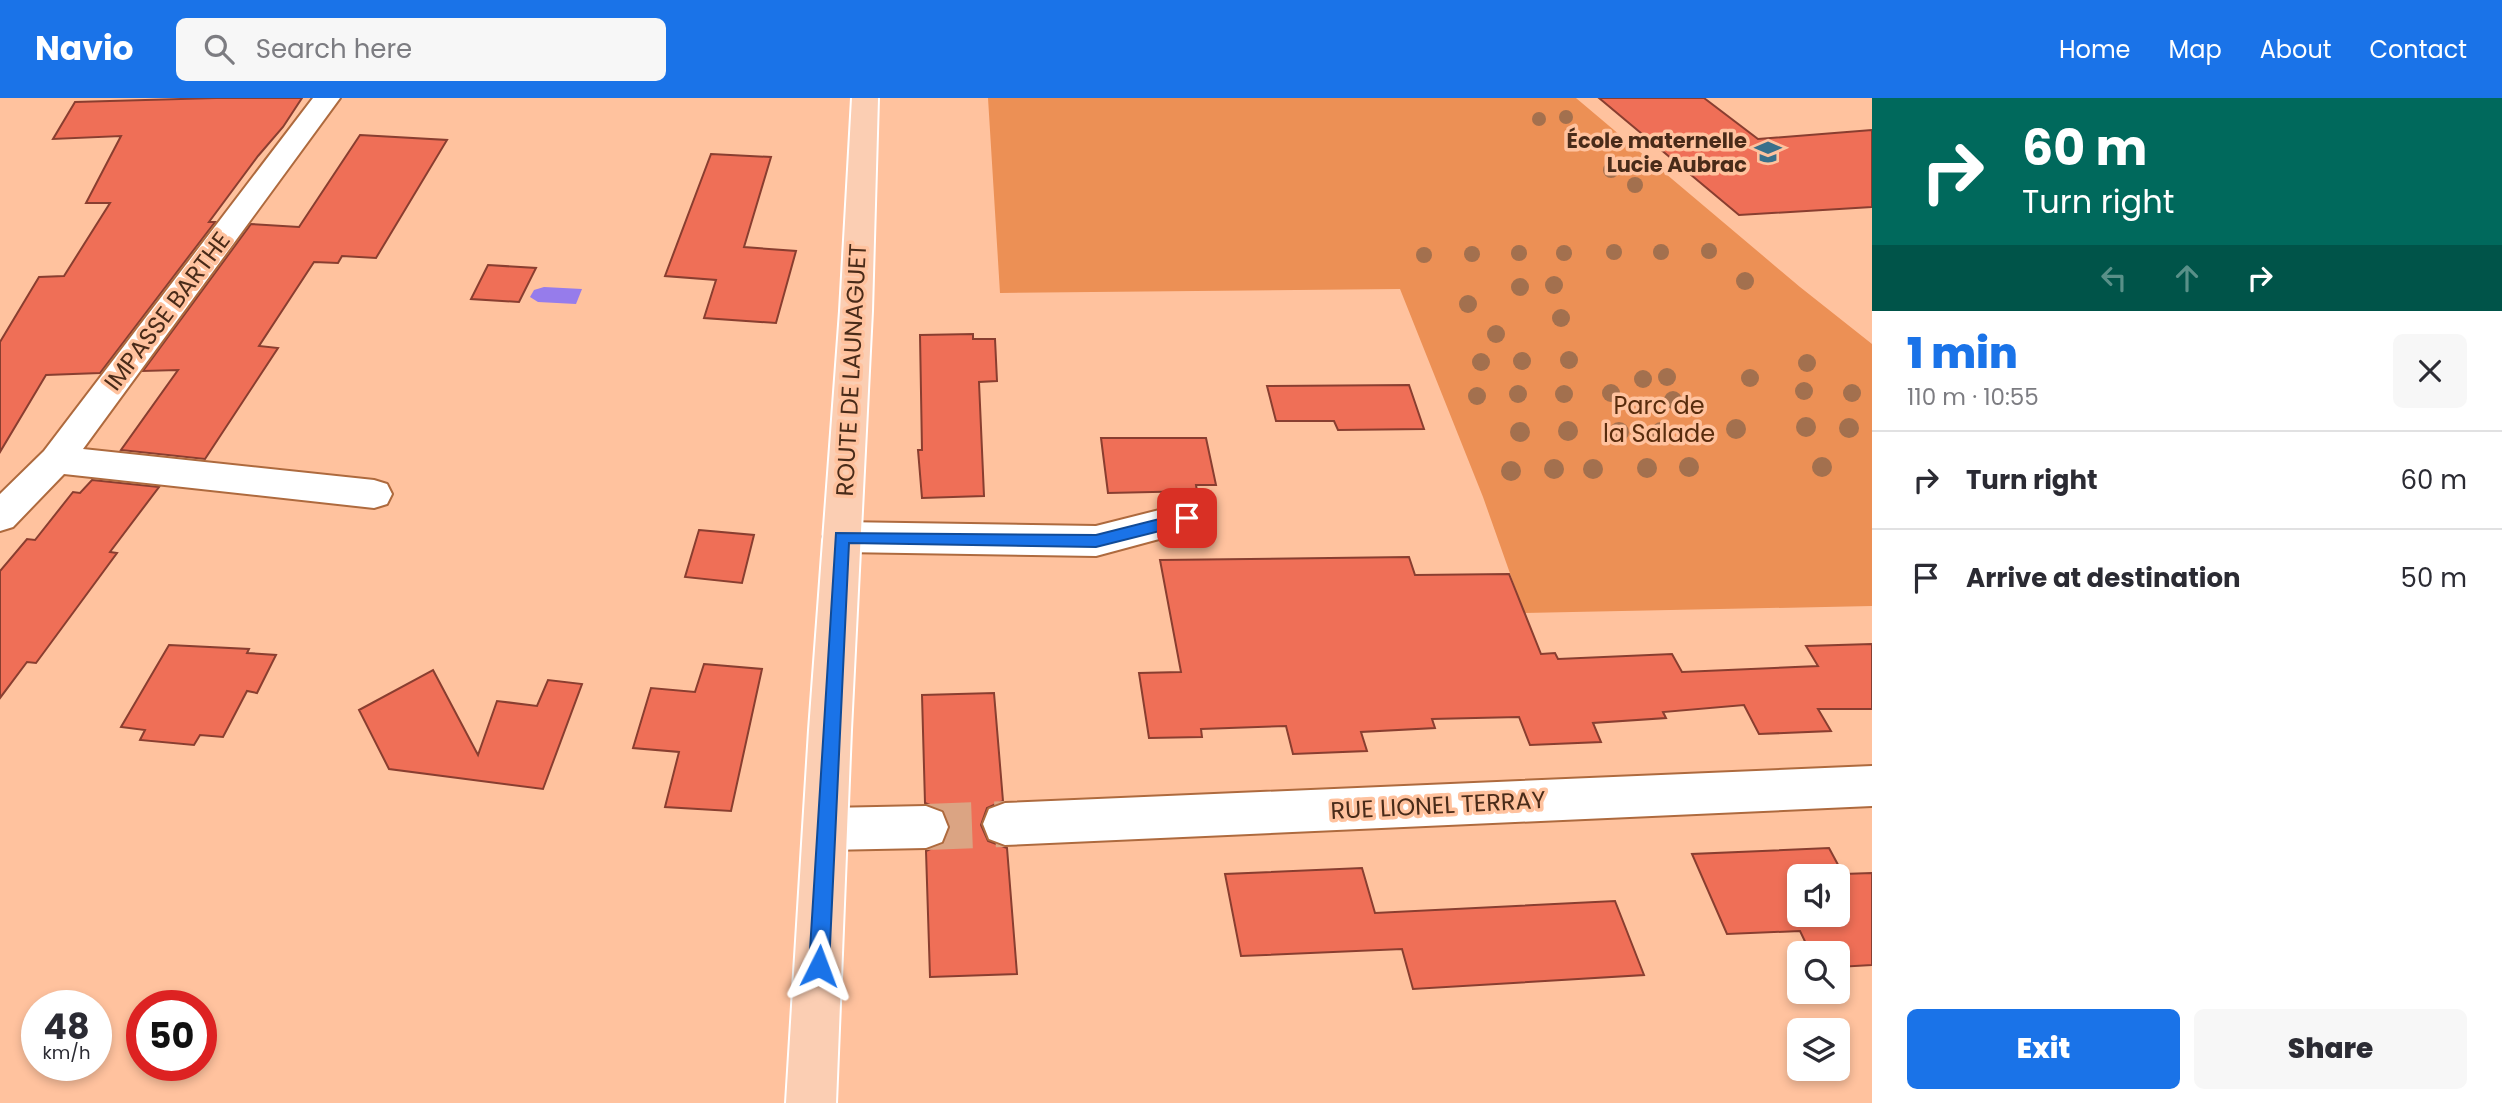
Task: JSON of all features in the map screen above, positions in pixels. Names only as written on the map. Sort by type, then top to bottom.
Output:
[{"type":"main road","name":"ROUTE DE LAUNAGUET","points":[[811,1103],[830,730],[856,311],[865,98]]},
{"type":"street","name":"IMPASSE BARTHE","points":[[0,517],[56,460],[327,98]]},
{"type":"street","points":[[56,460],[374,494]]},
{"type":"street","points":[[841,537],[1096,541],[1187,518]]},
{"type":"street","name":"RUE LIONEL TERRAY","points":[[1005,824],[1872,786]]},
{"type":"street","points":[[827,829],[926,827]]},
{"type":"green space","name":"Parc de la Salade","points":[[988,98],[1576,98],[1800,287],[1872,344],[1872,606],[1524,613],[1483,497],[1400,289],[1000,293]]},
{"type":"shaded area","points":[[544,287],[582,289],[576,304],[538,302],[530,297],[534,290]]},
{"type":"building","points":[[302,98],[283,127],[209,222],[215,222],[100,373],[46,375],[0,452],[0,342],[39,277],[64,276],[110,203],[86,203],[121,136],[53,139],[75,102]]},
{"type":"building","name":"École maternelle Lucie Aubrac","points":[[1599,98],[1704,98],[1758,139],[1872,130],[1872,207],[1739,215]]},
{"type":"building","points":[[360,135],[447,140],[376,258],[342,256],[338,263],[314,262],[259,346],[278,348],[205,459],[121,450],[178,370],[143,371],[251,224],[299,227]]},
{"type":"building","points":[[711,154],[771,157],[744,247],[796,251],[776,323],[704,318],[716,280],[665,276]]},
{"type":"building","points":[[488,265],[536,268],[519,302],[471,299]]},
{"type":"building","points":[[973,334],[973,339],[995,339],[997,381],[979,382],[984,496],[922,498],[918,450],[922,450],[920,335]]},
{"type":"building","points":[[1409,385],[1424,429],[1338,430],[1334,421],[1276,421],[1267,386]]},
{"type":"building","points":[[1101,438],[1206,438],[1216,485],[1196,485],[1197,491],[1108,493]]},
{"type":"building","points":[[92,480],[159,487],[110,552],[117,553],[36,663],[27,662],[0,698],[0,571],[27,539],[35,540],[73,492],[80,493]]},
{"type":"building","points":[[699,530],[754,535],[742,583],[685,577]]},
{"type":"building","points":[[1409,557],[1415,575],[1509,574],[1541,654],[1555,653],[1558,659],[1672,654],[1682,672],[1818,666],[1806,646],[1872,644],[1872,709],[1818,709],[1831,731],[1759,734],[1744,705],[1663,712],[1666,718],[1593,723],[1601,742],[1530,745],[1519,717],[1432,719],[1435,728],[1361,732],[1367,751],[1293,754],[1286,726],[1201,729],[1202,737],[1149,738],[1139,673],[1181,672],[1160,560]]},
{"type":"building","points":[[169,645],[249,649],[247,653],[276,655],[257,693],[247,691],[223,737],[200,735],[194,745],[140,740],[145,730],[121,727]]},
{"type":"building","points":[[704,664],[762,669],[731,811],[665,807],[679,752],[633,748],[651,688],[695,692]]},
{"type":"building","points":[[433,670],[478,755],[497,701],[537,706],[548,680],[582,684],[543,789],[389,769],[359,710]]},
{"type":"building","points":[[994,693],[1003,801],[987,808],[981,825],[988,841],[1007,848],[1017,974],[930,977],[926,851],[944,843],[950,826],[943,810],[925,803],[922,695]]},
{"type":"building","points":[[1829,848],[1838,864],[1787,864],[1787,927],[1850,927],[1850,874],[1872,873],[1872,965],[1850,966],[1850,941],[1805,941],[1800,931],[1727,934],[1692,854]]},
{"type":"building","points":[[1362,868],[1375,913],[1615,901],[1644,975],[1413,989],[1402,949],[1241,956],[1225,874]]},
{"type":"tunnel","points":[[926,827],[1005,824]]},
{"type":"place","name":"École maternelle Lucie Aubrac","points":[[1768,152]]},
{"type":"route","points":[[819,966],[841,537],[1096,541],[1187,518]]}]
